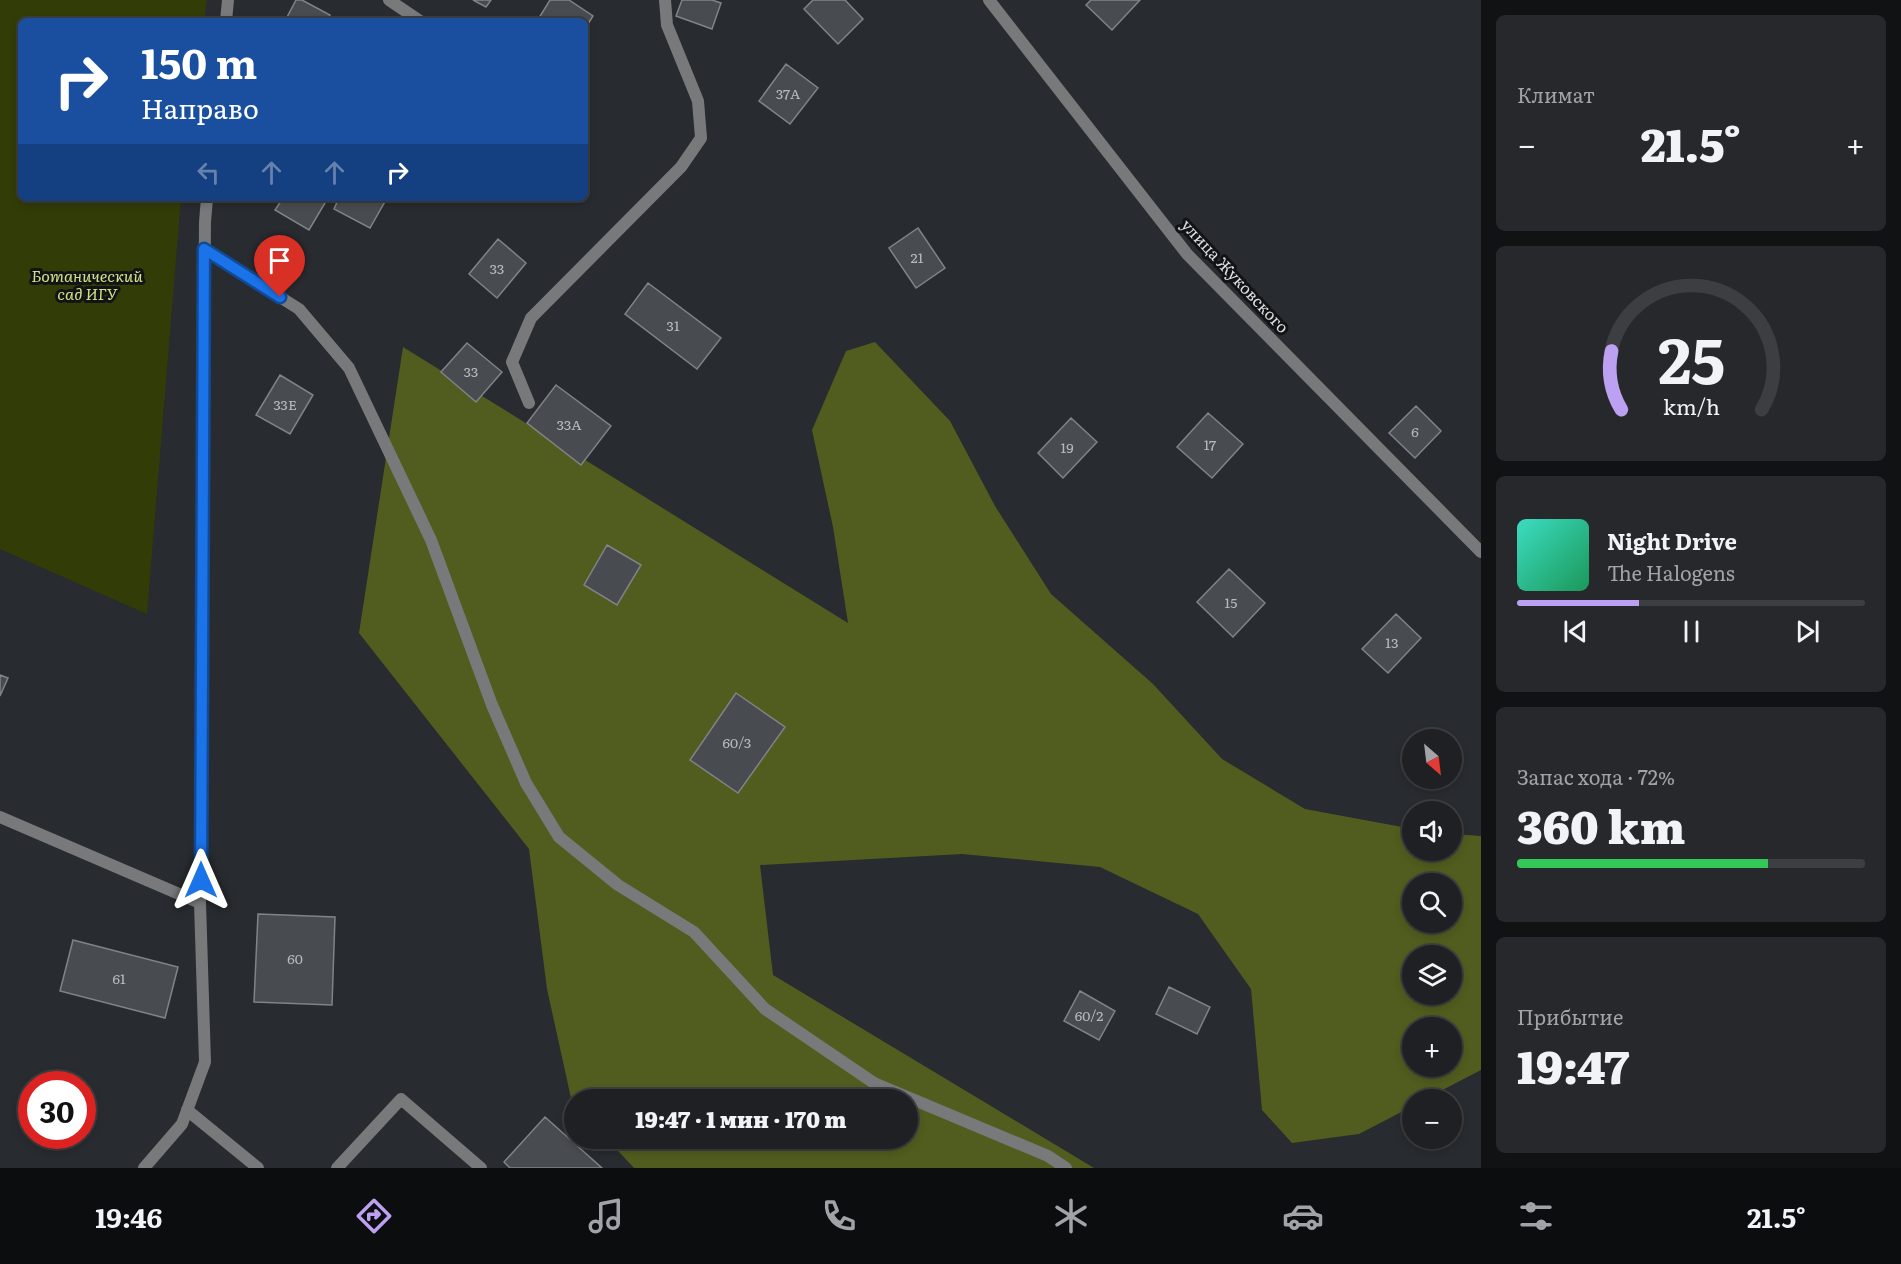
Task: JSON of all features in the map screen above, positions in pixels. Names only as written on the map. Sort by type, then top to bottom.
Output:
[{"type":"street","points":[[226,18],[228,0]]},
{"type":"street","points":[[389,0],[416,18]]},
{"type":"street","points":[[529,403],[512,362],[531,318],[681,167],[701,138],[698,101],[667,25],[665,0]]},
{"type":"street","name":"улица Жуковского","points":[[989,0],[1187,254],[1481,552]]},
{"type":"street","points":[[144,1168],[182,1124],[205,1062],[200,903],[204,249],[207,201]]},
{"type":"street","points":[[204,249],[299,309],[349,368],[431,540],[492,705],[526,783],[560,837],[618,885],[694,932],[765,1009],[874,1083],[1048,1156],[1066,1168]]},
{"type":"street","points":[[0,817],[200,903]]},
{"type":"street","points":[[337,1168],[401,1099],[480,1168]]},
{"type":"street","points":[[187,1110],[258,1168]]},
{"type":"green space","name":"Ботанический сад ИГУ","points":[[0,0],[207,0],[204,18],[18,18],[18,201],[181,201],[147,614],[0,549]]},
{"type":"green space","points":[[875,342],[950,421],[995,506],[1051,594],[1153,684],[1222,759],[1305,809],[1402,827],[1402,861],[1462,861],[1462,835],[1481,836],[1481,1070],[1444,1089],[1402,1089],[1402,1112],[1359,1134],[1292,1143],[1262,1110],[1251,989],[1198,914],[1100,867],[962,854],[760,865],[773,975],[1094,1168],[634,1168],[616,1149],[918,1149],[918,1089],[569,1089],[547,989],[529,849],[359,633],[403,347],[848,623],[833,527],[812,430],[846,351]]},
{"type":"building","points":[[296,0],[302,0],[330,15],[328,18],[287,18]]},
{"type":"building","points":[[473,0],[491,0],[486,7]]},
{"type":"building","points":[[550,0],[569,0],[593,16],[588,24],[588,18],[539,18]]},
{"type":"building","points":[[682,0],[712,0],[721,3],[712,29],[676,16]]},
{"type":"building","points":[[813,0],[845,0],[863,19],[838,44],[804,9]]},
{"type":"building","points":[[1091,0],[1140,0],[1112,30],[1086,5]]},
{"type":"building","points":[[786,64],[818,88],[790,124],[759,101]]},
{"type":"building","points":[[281,201],[326,201],[309,230],[275,210]]},
{"type":"building","points":[[338,201],[385,201],[370,228],[334,209]]},
{"type":"building","points":[[918,228],[945,268],[916,288],[889,248]]},
{"type":"building","points":[[498,239],[526,263],[497,298],[469,274]]},
{"type":"building","points":[[648,283],[721,338],[697,369],[625,314]]},
{"type":"building","points":[[467,343],[502,372],[476,402],[441,372]]},
{"type":"building","points":[[280,375],[313,395],[290,434],[256,415]]},
{"type":"building","points":[[556,385],[611,426],[581,465],[527,423]]},
{"type":"building","points":[[1416,406],[1441,431],[1415,458],[1389,433]]},
{"type":"building","points":[[1208,413],[1243,444],[1212,478],[1177,447]]},
{"type":"building","points":[[1071,418],[1097,442],[1063,478],[1038,453]]},
{"type":"building","points":[[607,545],[641,565],[617,605],[584,585]]},
{"type":"building","points":[[1229,569],[1265,603],[1233,637],[1197,602]]},
{"type":"building","points":[[1396,614],[1421,638],[1388,673],[1362,649]]},
{"type":"building","points":[[0,675],[8,678],[0,696]]},
{"type":"building","points":[[736,693],[785,727],[738,793],[690,760]]},
{"type":"building","points":[[258,914],[335,917],[332,1005],[254,1002]]},
{"type":"building","points":[[73,940],[178,967],[165,1018],[60,991]]},
{"type":"building","points":[[1169,987],[1210,1007],[1197,1034],[1156,1014]]},
{"type":"building","points":[[1080,991],[1115,1011],[1099,1040],[1064,1021]]},
{"type":"building","points":[[545,1117],[564,1134],[564,1149],[581,1149],[602,1168],[510,1168],[504,1162]]},
{"type":"route","points":[[201,880],[204,249],[280,297]]}]
